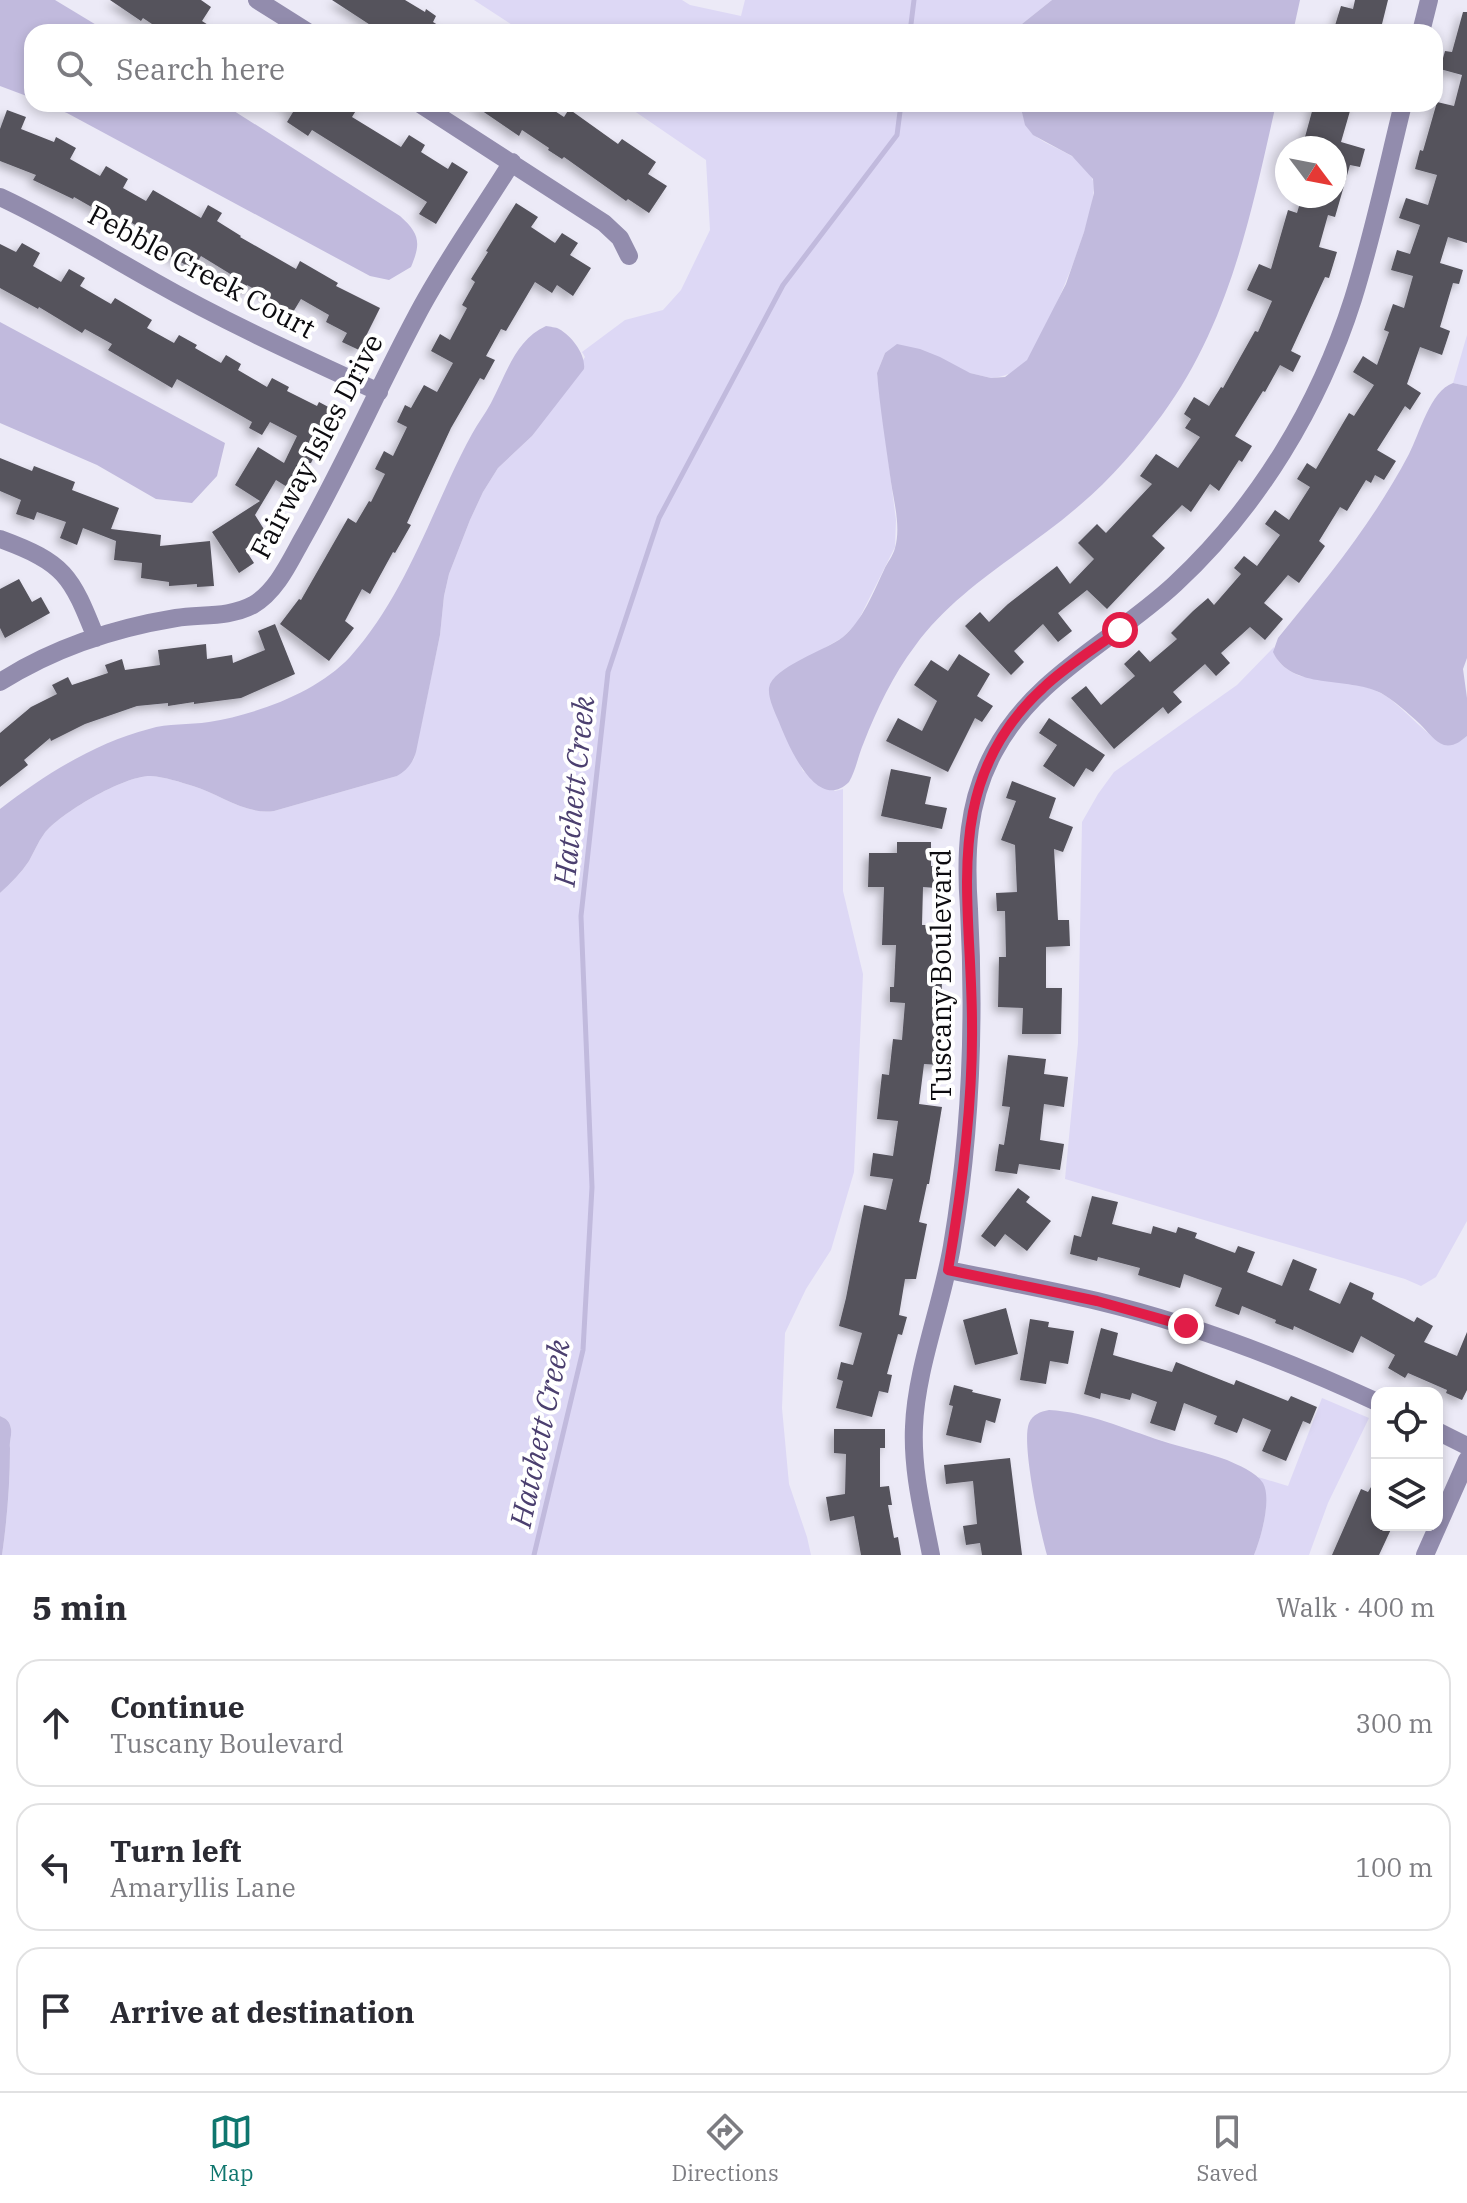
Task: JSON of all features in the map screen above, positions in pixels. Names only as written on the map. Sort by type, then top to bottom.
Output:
[{"type":"street","points":[[257,0],[295,24]]},
{"type":"street","points":[[1423,24],[1429,0]]},
{"type":"street","points":[[433,112],[604,223],[620,238],[629,256]]},
{"type":"street","name":"Tuscany Boulevard","points":[[931,1555],[916,1474],[914,1426],[921,1380],[948,1270],[966,1141],[972,1044],[966,870],[973,805],[982,776],[1009,727],[1041,689],[1176,583],[1226,530],[1270,472],[1324,374],[1352,303],[1401,112]]},
{"type":"street","name":"Fairway Isles Drive","points":[[0,682],[34,663],[96,638],[178,617],[229,613],[251,606],[262,598],[314,519],[428,295],[512,162]]},
{"type":"street","name":"Pebble Creek Court","points":[[0,197],[63,228],[242,329],[379,392]]},
{"type":"street","points":[[0,539],[41,556],[58,569],[78,593],[96,638]]},
{"type":"street","points":[[948,1270],[1097,1301],[1186,1326],[1271,1356],[1371,1399]]},
{"type":"street","points":[[1443,1434],[1467,1446]]},
{"type":"street","points":[[1425,1555],[1467,1460]]},
{"type":"shaded area","points":[[0,0],[55,0],[95,24],[24,24],[24,95],[0,86]]},
{"type":"shaded area","points":[[474,0],[682,0],[690,5],[741,16],[745,0],[1052,0],[1022,24],[511,24]]},
{"type":"shaded area","points":[[1052,0],[1300,0],[1295,24],[1022,24]]},
{"type":"shaded area","points":[[65,112],[236,112],[400,216],[412,228],[417,239],[411,267],[389,280],[370,276]]},
{"type":"shaded area","points":[[636,112],[1022,112],[1031,132],[1082,164],[1093,181],[1089,216],[1070,271],[1036,346],[1020,367],[1006,375],[991,378],[885,353],[877,373],[896,520],[895,547],[857,623],[842,638],[826,647],[772,704],[803,771],[835,791],[843,789],[843,891],[863,974],[854,1172],[831,1250],[806,1289],[785,1333],[782,1408],[789,1484],[811,1555],[2,1555],[11,1432],[9,1423],[0,1416],[0,893],[23,870],[52,825],[110,788],[140,777],[178,781],[243,807],[274,811],[397,776],[414,759],[440,635],[449,574],[483,492],[498,468],[532,436],[585,357],[582,352],[625,320],[663,310],[681,290],[710,230],[706,160]]},
{"type":"shaded area","points":[[1022,112],[1274,112],[1247,226],[1221,305],[1205,343],[1162,415],[1124,462],[1080,505],[972,588],[932,625],[907,657],[886,692],[849,782],[837,790],[826,789],[805,773],[789,746],[774,710],[769,688],[780,673],[850,630],[867,606],[894,551],[896,515],[877,373],[885,353],[897,344],[920,349],[970,373],[991,378],[1005,377],[1027,360],[1066,284],[1084,232],[1094,193],[1093,179],[1072,156],[1033,135],[1025,125]]},
{"type":"shaded area","points":[[0,322],[225,443],[217,476],[192,503],[156,499],[97,465],[0,423]]},
{"type":"shaded area","points":[[546,326],[559,329],[573,341],[583,358],[584,369],[532,436],[498,468],[470,520],[449,574],[416,752],[407,769],[397,776],[274,811],[243,807],[172,780],[140,777],[110,788],[52,825],[23,870],[0,893],[0,809],[34,784],[90,752],[129,735],[164,726],[227,718],[285,700],[320,681],[350,657],[394,594],[463,450],[512,359],[526,340]]},
{"type":"shaded area","points":[[1467,335],[1467,386],[1453,383]]},
{"type":"shaded area","points":[[1453,383],[1467,386],[1467,658],[1463,669],[1467,736],[1456,744],[1444,745],[1381,693],[1306,678],[1281,664],[1273,652],[1278,638],[1332,571],[1395,480],[1432,403],[1445,387]]},
{"type":"shaded area","points":[[1274,647],[1286,669],[1300,676],[1355,684],[1376,691],[1444,744],[1459,742],[1467,736],[1467,1221],[1436,1277],[1421,1286],[1065,1179],[1078,1043],[1082,822],[1114,772],[1237,685]]},
{"type":"shaded area","points":[[1322,1398],[1369,1418],[1328,1503],[1309,1555],[1254,1555],[1266,1505],[1263,1485],[1258,1477],[1288,1486]]},
{"type":"shaded area","points":[[1049,1410],[1106,1422],[1219,1457],[1251,1472],[1263,1483],[1266,1499],[1254,1555],[1047,1555],[1032,1488],[1027,1433],[1033,1417]]},
{"type":"shaded area","points":[[0,1416],[9,1423],[11,1432],[2,1555],[0,1555]]},
{"type":"building","points":[[110,0],[201,0],[211,7],[202,21],[207,24],[152,24],[143,18],[141,21]]},
{"type":"building","points":[[332,0],[405,0],[436,16],[433,22],[436,24],[369,24]]},
{"type":"building","points":[[1355,0],[1388,0],[1382,24],[1335,24],[1341,6],[1353,9]]},
{"type":"building","points":[[1463,12],[1467,12],[1467,243],[1448,237],[1440,263],[1463,270],[1459,284],[1453,283],[1440,327],[1450,331],[1442,355],[1420,347],[1407,384],[1421,393],[1410,410],[1405,406],[1377,450],[1396,461],[1384,480],[1375,475],[1371,483],[1366,480],[1347,511],[1340,507],[1319,541],[1325,546],[1299,583],[1288,575],[1264,603],[1283,619],[1265,640],[1250,627],[1221,653],[1230,663],[1216,676],[1205,664],[1173,692],[1182,702],[1168,714],[1163,707],[1114,749],[1071,698],[1086,686],[1101,705],[1135,676],[1124,664],[1139,650],[1150,662],[1177,639],[1171,633],[1193,611],[1208,598],[1214,605],[1241,574],[1234,568],[1244,556],[1257,566],[1280,535],[1265,524],[1275,510],[1289,520],[1310,487],[1297,479],[1307,463],[1316,469],[1349,413],[1354,416],[1374,385],[1353,372],[1363,356],[1377,365],[1389,332],[1384,330],[1393,304],[1404,308],[1413,276],[1391,270],[1397,250],[1410,254],[1420,225],[1399,218],[1406,198],[1428,205],[1437,175],[1415,169],[1434,112],[1443,112],[1443,103],[1454,106],[1462,75],[1443,70],[1445,51],[1452,52]]},
{"type":"building","points":[[7,110],[26,117],[21,129],[54,142],[56,137],[76,148],[70,159],[100,176],[106,166],[128,179],[123,188],[146,201],[153,190],[201,218],[208,205],[222,213],[217,221],[240,237],[296,269],[300,261],[338,283],[336,286],[380,308],[359,350],[342,342],[347,333],[326,322],[329,315],[301,299],[290,317],[273,308],[277,302],[247,285],[242,294],[226,285],[232,275],[201,256],[193,269],[151,245],[155,237],[127,220],[123,225],[74,197],[33,180],[36,175],[0,161],[0,129]]},
{"type":"building","points":[[293,112],[355,112],[352,117],[401,147],[409,135],[425,145],[421,152],[448,169],[452,162],[468,172],[436,224],[419,214],[427,202],[312,130],[308,136],[287,122]]},
{"type":"building","points":[[484,112],[556,112],[564,117],[567,112],[573,112],[618,144],[622,139],[656,162],[648,174],[667,186],[649,213],[628,199],[626,201],[522,130],[519,136]]},
{"type":"building","points":[[1312,112],[1350,112],[1343,136],[1305,136]]},
{"type":"building","points":[[1347,144],[1365,149],[1360,167],[1350,165],[1347,175]]},
{"type":"building","points":[[516,203],[538,217],[531,227],[555,243],[562,233],[578,243],[570,255],[591,268],[573,296],[557,285],[552,293],[535,282],[506,331],[501,329],[486,356],[495,360],[484,380],[480,378],[451,428],[407,523],[411,525],[370,594],[362,589],[345,621],[354,628],[329,661],[280,624],[301,600],[348,518],[356,523],[371,502],[385,474],[375,469],[384,451],[393,456],[407,427],[397,422],[405,405],[411,408],[424,385],[437,392],[453,363],[431,351],[440,334],[450,340],[467,308],[462,305],[475,282],[471,279]]},
{"type":"building","points":[[1298,208],[1338,208],[1335,217],[1328,215],[1319,247],[1337,252],[1329,278],[1325,277],[1291,351],[1301,356],[1293,372],[1280,365],[1235,436],[1252,446],[1219,491],[1210,484],[1191,512],[1182,505],[1152,536],[1165,548],[1107,609],[1087,590],[1058,613],[1072,631],[1058,642],[1043,624],[1014,651],[1024,662],[1011,675],[965,626],[980,612],[989,622],[1057,566],[1070,584],[1094,559],[1078,543],[1097,524],[1106,533],[1152,484],[1140,476],[1156,454],[1178,468],[1200,437],[1185,428],[1191,419],[1184,414],[1194,397],[1209,406],[1223,388],[1255,331],[1258,332],[1272,301],[1247,290],[1259,264],[1271,269],[1288,210],[1297,213]]},
{"type":"building","points":[[22,243],[40,253],[33,266],[61,282],[69,269],[85,278],[80,286],[111,304],[115,298],[152,320],[147,328],[174,343],[179,335],[221,363],[226,355],[241,364],[238,370],[267,387],[272,378],[289,387],[287,391],[317,406],[319,402],[336,411],[311,463],[292,490],[276,480],[255,515],[267,534],[245,549],[254,563],[239,573],[212,532],[260,501],[235,485],[258,447],[284,463],[297,436],[270,422],[262,435],[249,428],[252,422],[177,379],[172,388],[108,350],[112,344],[85,329],[82,333],[0,288],[0,244],[16,252]]},
{"type":"building","points":[[0,458],[32,471],[34,466],[75,482],[72,490],[119,508],[111,529],[161,535],[160,546],[210,541],[214,586],[169,586],[169,582],[141,578],[142,563],[114,560],[116,541],[83,528],[77,545],[60,538],[66,522],[37,512],[34,520],[16,514],[21,500],[0,491]]},
{"type":"building","points":[[19,579],[32,602],[41,597],[50,613],[5,638],[0,628],[0,589]]},
{"type":"building","points":[[275,624],[295,674],[241,698],[137,706],[85,724],[51,741],[50,738],[24,760],[28,765],[0,787],[0,733],[31,707],[57,694],[52,685],[68,677],[72,685],[108,673],[105,665],[122,659],[125,670],[160,665],[158,650],[206,644],[207,659],[232,655],[233,663],[265,650],[258,631]]},
{"type":"building","points":[[959,654],[990,674],[977,696],[993,706],[982,722],[975,718],[948,772],[886,741],[898,718],[922,731],[937,701],[914,685],[931,660],[948,671]]},
{"type":"building","points":[[1049,718],[1105,755],[1093,772],[1086,768],[1074,787],[1043,766],[1057,745],[1039,733]]},
{"type":"building","points":[[891,769],[931,777],[925,804],[947,808],[942,829],[881,816]]},
{"type":"building","points":[[1012,781],[1056,798],[1049,818],[1073,827],[1063,852],[1054,849],[1058,920],[1069,920],[1070,946],[1046,947],[1046,988],[1062,988],[1061,1034],[1022,1034],[1023,1008],[998,1007],[999,957],[1006,957],[1005,911],[997,911],[996,893],[1017,892],[1015,845],[1001,840],[1016,801],[1006,798]]},
{"type":"building","points":[[897,842],[931,842],[931,866],[936,866],[936,888],[923,887],[922,925],[940,925],[940,946],[933,946],[932,983],[942,983],[938,1046],[942,1046],[940,1065],[924,1064],[919,1104],[942,1107],[919,1222],[927,1224],[916,1279],[905,1279],[899,1315],[907,1317],[902,1335],[898,1334],[887,1374],[892,1375],[888,1393],[879,1391],[872,1417],[836,1408],[843,1381],[837,1379],[841,1362],[853,1365],[862,1333],[839,1326],[864,1205],[886,1210],[893,1179],[870,1176],[873,1153],[893,1156],[898,1121],[877,1119],[882,1074],[889,1075],[893,1039],[902,1040],[905,1003],[890,1002],[890,987],[894,987],[896,945],[882,945],[884,887],[868,887],[869,853],[897,853]]},
{"type":"building","points":[[1008,1055],[1046,1059],[1044,1074],[1068,1077],[1064,1107],[1044,1104],[1040,1140],[1064,1144],[1060,1170],[1019,1164],[1017,1174],[995,1171],[999,1144],[1004,1145],[1010,1107],[1002,1106]]},
{"type":"building","points":[[1018,1188],[1030,1197],[1026,1202],[1051,1221],[1027,1251],[1005,1234],[995,1247],[981,1236]]},
{"type":"building","points":[[1092,1196],[1118,1202],[1112,1224],[1151,1234],[1153,1226],[1176,1233],[1178,1227],[1197,1233],[1195,1238],[1235,1253],[1238,1246],[1255,1252],[1247,1272],[1282,1286],[1293,1259],[1317,1269],[1309,1290],[1340,1304],[1350,1282],[1374,1293],[1372,1299],[1414,1322],[1417,1317],[1433,1326],[1424,1342],[1457,1356],[1467,1332],[1467,1390],[1462,1400],[1446,1393],[1443,1387],[1408,1373],[1405,1378],[1388,1368],[1395,1355],[1361,1336],[1353,1353],[1294,1326],[1293,1330],[1275,1323],[1276,1320],[1242,1306],[1239,1315],[1215,1306],[1222,1288],[1184,1274],[1180,1288],[1138,1275],[1140,1268],[1098,1257],[1097,1261],[1070,1254],[1074,1235],[1081,1237]]},
{"type":"building","points":[[1006,1308],[1018,1354],[975,1365],[963,1320]]},
{"type":"building","points":[[1030,1319],[1049,1322],[1048,1327],[1074,1331],[1068,1364],[1050,1361],[1046,1384],[1020,1380]]},
{"type":"building","points":[[1101,1328],[1118,1333],[1113,1355],[1172,1372],[1176,1362],[1234,1385],[1236,1380],[1288,1401],[1291,1396],[1317,1407],[1310,1424],[1303,1421],[1286,1461],[1262,1451],[1271,1430],[1243,1418],[1237,1433],[1214,1424],[1217,1416],[1184,1403],[1175,1431],[1150,1423],[1157,1402],[1132,1393],[1130,1400],[1101,1393],[1100,1399],[1084,1394]]},
{"type":"building","points":[[954,1385],[1001,1399],[995,1423],[986,1420],[981,1443],[946,1435]]},
{"type":"building","points":[[834,1429],[885,1429],[885,1448],[880,1448],[880,1487],[889,1486],[892,1505],[888,1505],[894,1538],[898,1537],[901,1555],[861,1555],[854,1516],[830,1521],[826,1497],[845,1494],[846,1454],[834,1453]]},
{"type":"building","points":[[1010,1458],[1022,1555],[982,1555],[980,1543],[966,1545],[963,1526],[977,1524],[973,1481],[946,1484],[944,1465]]},
{"type":"building","points":[[1371,1487],[1371,1531],[1390,1531],[1379,1555],[1332,1555],[1361,1489],[1368,1492]]},
{"type":"waterway","name":"Hatchett Creek","points":[[911,24],[914,0]]},
{"type":"waterway","name":"Hatchett Creek","points":[[534,1555],[583,1350],[592,1187],[581,916],[608,672],[659,518],[783,285],[897,135],[900,112]]},
{"type":"route","points":[[1120,630],[1060,673],[1025,706],[994,752],[973,805],[966,870],[972,1044],[966,1141],[948,1270],[1097,1301],[1186,1326]]}]
